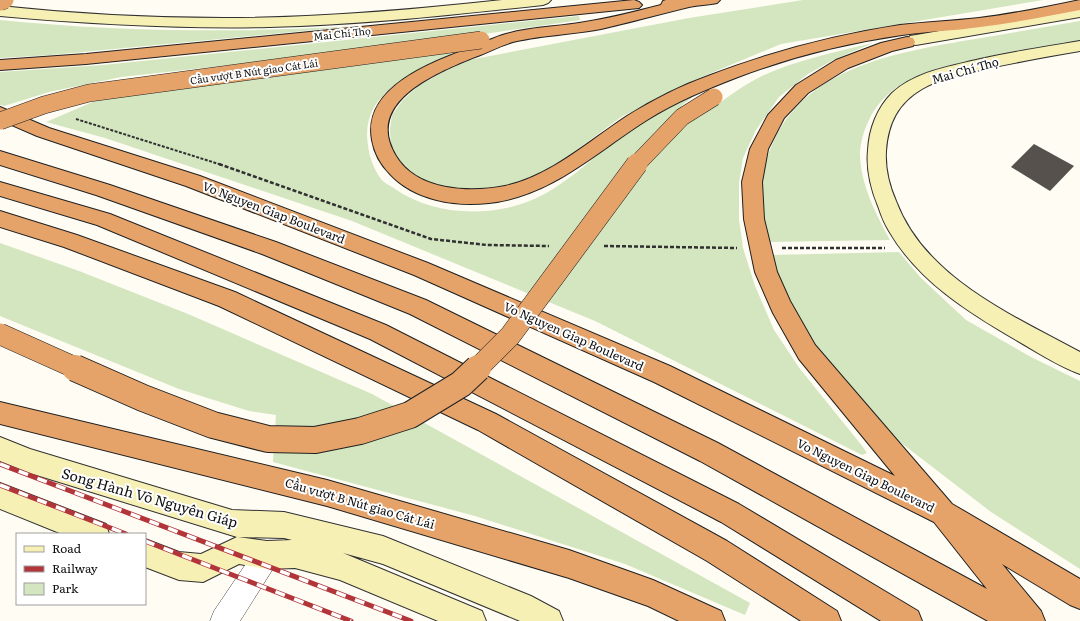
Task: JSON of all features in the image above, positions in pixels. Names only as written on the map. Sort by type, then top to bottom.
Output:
[{"type":"highway","points":[[0,2],[4,0]]},
{"type":"highway","name":"Mai Chí Thọ","points":[[511,37],[586,27],[684,4],[712,0]]},
{"type":"highway","name":"Mai Chí Thọ","points":[[0,65],[86,59],[631,5],[684,4]]},
{"type":"highway","points":[[511,37],[442,64],[402,89],[386,104],[378,123],[380,141],[385,155],[395,170],[414,184],[440,194],[470,198],[504,194],[532,186],[574,163],[634,120],[676,97],[713,80],[778,58],[819,46],[902,30],[990,22],[1080,5]]},
{"type":"highway","points":[[966,24],[916,40],[887,47],[842,64],[802,89],[777,116],[759,149],[752,182],[754,219],[766,272],[781,306],[807,352],[943,512],[1031,621]]},
{"type":"highway","name":"Cầu vượt B Nút giao Cát Lái","points":[[0,121],[51,101],[89,93],[511,37]]},
{"type":"highway","points":[[0,334],[143,398],[212,425],[268,439],[315,440],[360,431],[410,415],[461,384],[510,336],[635,166],[682,117],[778,58]]},
{"type":"highway","name":"Vo Nguyen Giap Boulevard","points":[[0,113],[43,132],[193,181],[421,269],[662,374],[943,512],[1080,595]]},
{"type":"highway","name":"Vo Nguyen Giap Boulevard","points":[[0,124],[43,132]]},
{"type":"highway","points":[[0,158],[103,190],[269,248],[418,307],[709,452],[1017,621]]},
{"type":"highway","points":[[0,189],[103,219],[378,332],[730,513],[908,621]]},
{"type":"highway","points":[[0,219],[70,241],[227,299],[487,422],[717,551],[827,621]]},
{"type":"highway","name":"Cầu vượt B Nút giao Cát Lái","points":[[0,413],[240,470],[328,493],[569,564],[654,594],[712,621]]},
{"type":"main road","name":"Mai Chí Thọ","points":[[4,0],[122,11],[196,13],[306,11],[452,0]]},
{"type":"main road","name":"Mai Chí Thọ","points":[[0,11],[143,22],[250,23],[360,18],[542,0]]},
{"type":"main road","points":[[916,40],[1080,12]]},
{"type":"main road","name":"Mai Chí Thọ","points":[[1080,46],[1005,58],[942,74],[922,82],[896,100],[884,116],[878,136],[876,162],[882,193],[896,226],[916,253],[942,278],[978,305],[1080,364]]},
{"type":"main road","name":"Song Hành Võ Nguyên Giáp","points":[[0,449],[30,461],[232,524],[284,525],[383,550],[521,606],[549,621]]},
{"type":"main road","points":[[0,496],[93,533]]},
{"type":"main road","points":[[267,555],[284,525]]},
{"type":"main road","points":[[146,553],[179,566],[203,568],[237,550],[267,555],[295,554],[340,566],[472,621]]},
{"type":"street","points":[[224,621],[267,555]]},
{"type":"path","points":[[73,118],[194,156],[431,239],[487,245],[551,246]]},
{"type":"path","points":[[598,246],[742,248]]},
{"type":"path","points":[[776,248],[888,248]]},
{"type":"green space","points":[[803,0],[1043,0],[781,44],[697,79],[621,117],[547,172],[524,182],[485,191],[438,188],[419,179],[403,167],[391,145],[390,129],[392,115],[402,101],[418,86],[469,60],[689,18]]},
{"type":"green space","points":[[579,16],[580,20],[387,48],[121,77],[49,92],[4,106],[0,105],[0,72],[103,65]]},
{"type":"green space","points":[[0,20],[89,27],[178,30],[267,30],[356,26],[51,55],[0,58]]},
{"type":"green space","points":[[1080,21],[1080,42],[962,63],[925,73],[908,81],[893,91],[880,104],[865,128],[860,155],[866,189],[890,240],[768,242],[762,195],[765,167],[777,135],[795,109],[818,88],[845,73],[874,61],[906,52]]},
{"type":"green space","points":[[873,43],[833,60],[808,74],[779,97],[756,130],[743,158],[739,183],[739,220],[743,248],[755,286],[774,330],[800,369],[863,447],[867,453],[862,455],[595,321],[352,221],[105,138],[46,122],[95,101],[448,53],[452,54],[405,77],[385,93],[373,108],[367,133],[369,154],[378,175],[382,180],[408,197],[422,203],[451,210],[496,210],[528,202],[545,194],[560,185],[631,128],[655,114],[698,93],[681,106],[698,118],[737,90],[775,70],[830,53]]},
{"type":"green space","points":[[0,243],[79,271],[188,314],[372,394],[750,603],[745,615],[625,564],[475,516],[273,462],[276,415],[249,411],[179,389],[0,316]]},
{"type":"green space","points":[[899,252],[921,278],[966,320],[1031,357],[1080,381],[1080,569],[991,512],[900,442],[850,389],[817,350],[792,308],[776,275],[771,255]]},
{"type":"building","points":[[1034,144],[1074,166],[1050,191],[1011,167]]},
{"type":"railway","points":[[0,464],[411,621]]},
{"type":"railway","points":[[0,485],[123,533]]},
{"type":"railway","points":[[146,541],[351,621]]}]
